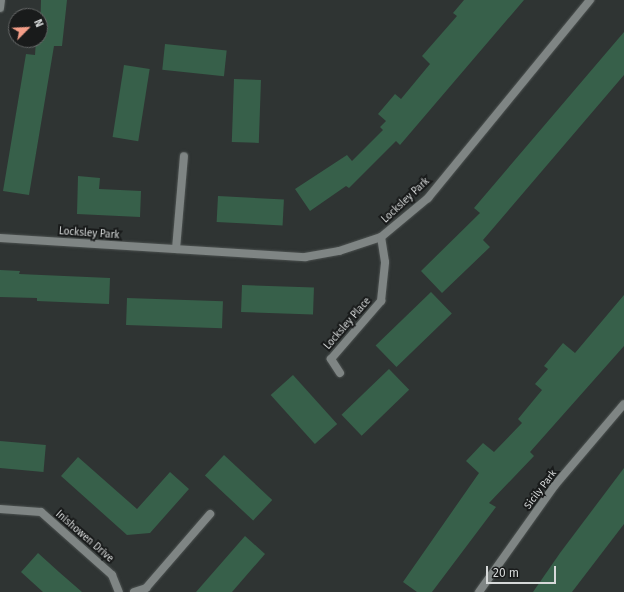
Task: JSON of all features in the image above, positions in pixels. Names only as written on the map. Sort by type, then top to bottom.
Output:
[{"type":"street","points":[[0,8],[1,0]]},
{"type":"street","name":"Locksley Park","points":[[0,238],[305,257],[339,251],[381,237],[428,198],[590,0]]},
{"type":"street","points":[[176,249],[184,156]]},
{"type":"street","name":"Locksley Place","points":[[340,373],[331,359],[381,301],[385,262],[381,237]]},
{"type":"street","name":"Sicily Park","points":[[479,592],[555,485],[624,404]]},
{"type":"street","name":"Inishowen Drive","points":[[0,509],[41,512],[112,575],[119,592]]},
{"type":"street","points":[[134,592],[146,588],[210,514]]},
{"type":"building","points":[[41,0],[67,0],[62,46],[54,46],[29,195],[3,191],[26,54],[35,55],[35,48],[48,48],[48,8],[41,8]]},
{"type":"building","points":[[464,0],[524,0],[400,145],[396,141],[349,188],[346,186],[310,211],[295,189],[347,155],[352,161],[383,130],[380,127],[386,121],[378,114],[395,94],[401,99],[430,64],[422,56],[457,16],[453,13]]},
{"type":"building","points":[[624,32],[624,75],[483,240],[490,247],[442,293],[421,271],[480,213],[474,208]]},
{"type":"building","points":[[165,44],[227,50],[224,76],[162,70]]},
{"type":"building","points":[[124,65],[150,69],[138,141],[113,137]]},
{"type":"building","points":[[234,79],[261,80],[259,143],[232,142]]},
{"type":"building","points":[[78,176],[100,178],[99,189],[141,191],[140,217],[77,214]]},
{"type":"building","points":[[218,196],[284,199],[283,225],[217,222]]},
{"type":"building","points":[[0,270],[20,271],[19,274],[110,278],[109,304],[37,301],[37,298],[0,297]]},
{"type":"building","points":[[242,285],[314,288],[313,314],[241,312]]},
{"type":"building","points":[[431,292],[452,314],[396,367],[376,345]]},
{"type":"building","points":[[624,295],[624,346],[530,452],[534,456],[489,503],[496,507],[432,592],[417,592],[403,582],[479,473],[466,461],[483,443],[494,452],[522,423],[518,419],[542,390],[535,384],[548,369],[544,366],[563,343],[575,353]]},
{"type":"building","points":[[127,298],[223,301],[222,328],[126,325]]},
{"type":"building","points":[[389,369],[409,390],[362,436],[342,415]]},
{"type":"building","points":[[293,375],[337,424],[315,444],[271,395]]},
{"type":"building","points":[[0,441],[46,445],[43,472],[0,468]]},
{"type":"building","points":[[224,455],[272,500],[253,520],[205,475]]},
{"type":"building","points":[[78,457],[137,509],[170,472],[189,489],[150,533],[127,535],[61,476]]},
{"type":"building","points":[[624,468],[624,524],[572,592],[533,592],[560,553]]},
{"type":"building","points":[[245,536],[265,554],[232,592],[196,592]]},
{"type":"building","points":[[38,553],[82,592],[43,592],[21,572]]}]
